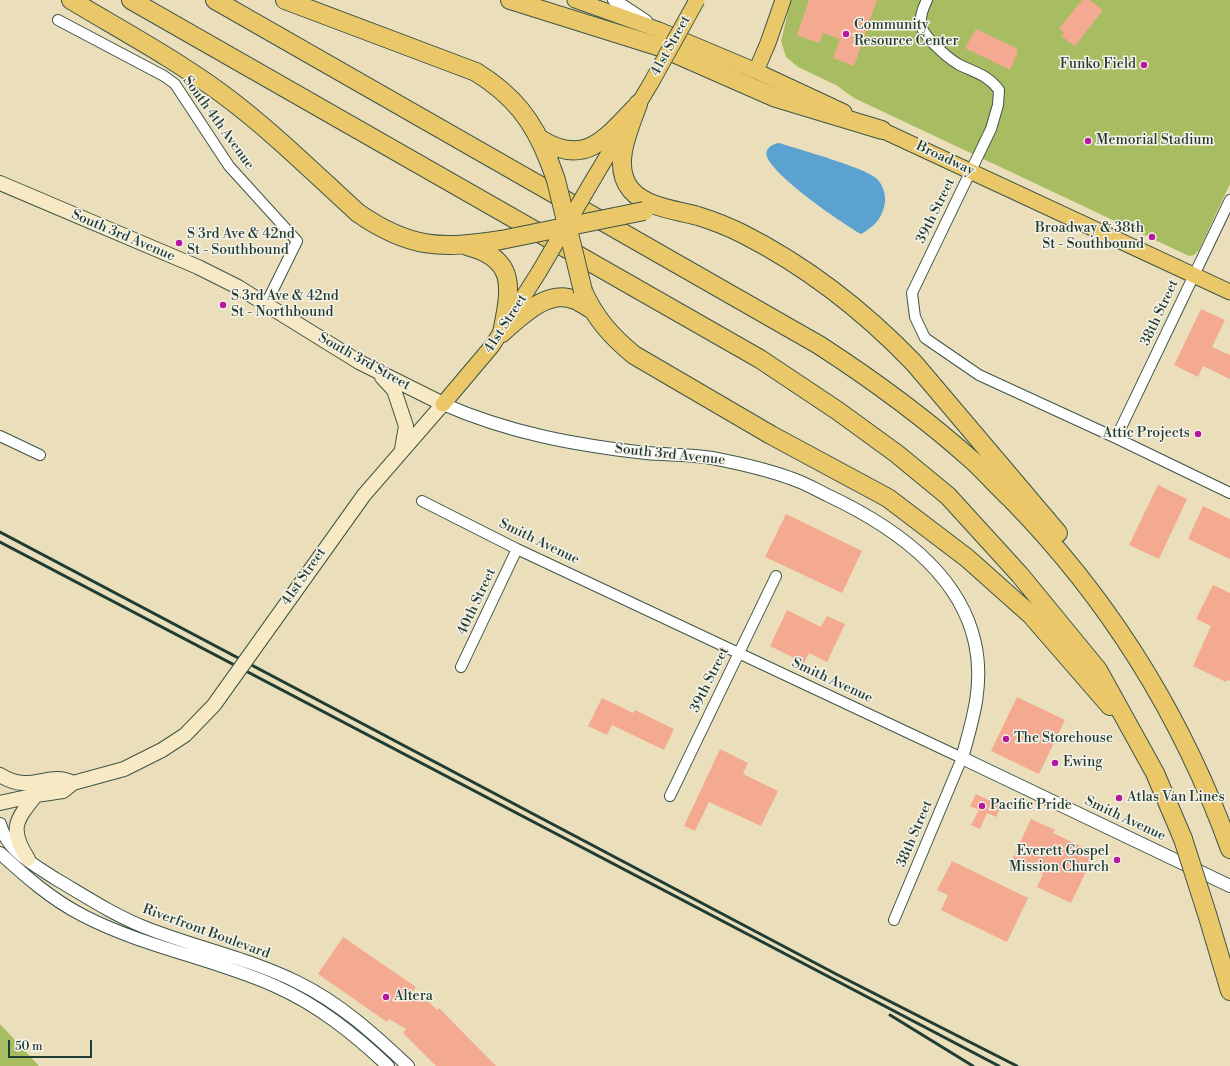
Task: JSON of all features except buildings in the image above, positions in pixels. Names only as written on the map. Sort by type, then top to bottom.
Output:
[{"type":"highway","points":[[71,0],[171,60],[220,93],[262,125],[358,213],[391,233],[420,242],[437,245],[464,246],[500,240],[566,225],[665,208]]},
{"type":"highway","points":[[131,0],[760,359],[838,411],[891,450],[948,496],[1020,575],[1098,670],[1137,737],[1155,773],[1183,839],[1230,991]]},
{"type":"highway","points":[[215,0],[776,320],[873,380],[974,462],[1027,516],[1073,567],[1125,637],[1158,691],[1191,755],[1212,800],[1230,849]]},
{"type":"highway","points":[[285,0],[476,72],[491,82],[517,105],[540,139],[556,180],[583,291],[591,309],[615,339],[644,362],[771,435],[888,498],[967,558],[1031,615],[1137,737]]},
{"type":"highway","points":[[510,0],[660,47],[776,98],[882,130]]},
{"type":"highway","points":[[638,104],[622,159],[624,178],[631,190],[638,196],[665,208],[694,215],[727,226],[793,262],[824,283],[890,339],[914,363],[1096,578],[1125,637]]},
{"type":"highway","points":[[540,139],[553,147],[563,150],[580,151],[592,147],[604,138],[638,104]]},
{"type":"highway","points":[[464,246],[486,252],[496,259],[506,272],[509,283],[509,294],[502,333]]},
{"type":"highway","points":[[502,333],[522,316],[551,298],[564,297],[574,299],[591,309]]},
{"type":"main road","name":"Broadway","points":[[575,0],[659,30],[756,71],[1230,292]]},
{"type":"main road","name":"41st Street","points":[[73,783],[124,769],[162,750],[185,735],[214,705],[343,522],[402,450],[481,361],[502,333],[651,83],[697,0]]},
{"type":"main road","points":[[756,71],[768,43],[782,0]]},
{"type":"main road","name":"South 3rd Avenue","points":[[0,183],[198,267],[238,287],[266,304]]},
{"type":"main road","name":"South 3rd Street","points":[[266,304],[359,362],[443,404]]},
{"type":"main road","points":[[375,370],[394,390],[402,413],[406,426],[402,450]]},
{"type":"main road","points":[[0,775],[16,783],[25,784],[51,779],[66,779],[73,783],[63,791],[0,803]]},
{"type":"main road","points":[[28,859],[18,843],[16,831],[23,810],[36,795]]},
{"type":"street","name":"Broadway","points":[[614,0],[659,30]]},
{"type":"street","name":"39th Street","points":[[927,0],[921,12],[921,25],[932,42],[956,63],[992,80],[999,90],[998,104],[991,129],[912,294],[915,317],[925,338],[979,375],[1116,438],[1230,493]]},
{"type":"street","name":"South 4th Avenue","points":[[58,20],[164,76],[175,84],[229,166],[297,241],[266,304]]},
{"type":"street","name":"38th Street","points":[[1116,438],[1230,200]]},
{"type":"street","name":"South 3rd Avenue","points":[[443,404],[469,415],[530,435],[585,446],[710,458],[752,467],[792,478],[857,509],[900,538],[931,564],[951,590],[965,613],[974,643],[978,674],[977,704],[962,758]]},
{"type":"street","points":[[0,436],[40,456]]},
{"type":"street","name":"Smith Avenue","points":[[422,501],[518,549],[738,654],[962,758],[1230,886]]},
{"type":"street","name":"40th Street","points":[[462,667],[518,549]]},
{"type":"street","name":"39th Street","points":[[670,796],[776,576]]},
{"type":"street","name":"38th Street","points":[[894,920],[962,758]]},
{"type":"street","name":"Riverfront Boulevard","points":[[0,824],[3,836],[17,854],[28,859],[99,906],[143,926],[233,957],[296,982],[314,991],[362,1024],[408,1066]]},
{"type":"street","name":"Riverfront Boulevard","points":[[0,853],[37,886],[82,915],[140,939],[229,968],[276,986],[309,1004],[355,1035],[388,1066]]},
{"type":"green space","name":"Memorial Stadium","points":[[791,0],[1230,0],[1230,184],[1199,250],[1194,255],[1189,256],[854,98],[836,85],[798,67],[786,57],[781,41]]},
{"type":"green space","points":[[0,1024],[39,1066],[0,1066]]},
{"type":"water","points":[[779,143],[846,164],[877,179],[885,196],[885,204],[881,216],[869,229],[861,234],[839,220],[795,187],[773,166],[766,154],[769,147]]},
{"type":"railway","points":[[0,532],[836,974],[1017,1066]]},
{"type":"railway","points":[[0,542],[999,1066]]},
{"type":"railway","points":[[890,1015],[973,1066]]},
{"type":"place","name":"Community Resource Center","points":[[846,34]]},
{"type":"place","name":"Funko Field","points":[[1144,65]]},
{"type":"place","name":"Memorial Stadium","points":[[1088,141]]},
{"type":"place","name":"Broadway & 38th St - Southbound","points":[[1152,237]]},
{"type":"place","name":"S 3rd Ave & 42nd St - Southbound","points":[[179,243]]},
{"type":"place","name":"S 3rd Ave & 42nd St - Northbound","points":[[223,305]]},
{"type":"place","name":"Attic Projects","points":[[1198,434]]},
{"type":"place","name":"The Storehouse","points":[[1006,739]]},
{"type":"place","name":"Ewing","points":[[1055,763]]},
{"type":"place","name":"Atlas Van Lines","points":[[1119,798]]},
{"type":"place","name":"Pacific Pride","points":[[982,806]]},
{"type":"place","name":"Everett Gospel Mission Church","points":[[1117,860]]},
{"type":"place","name":"Altera","points":[[386,997]]}]
